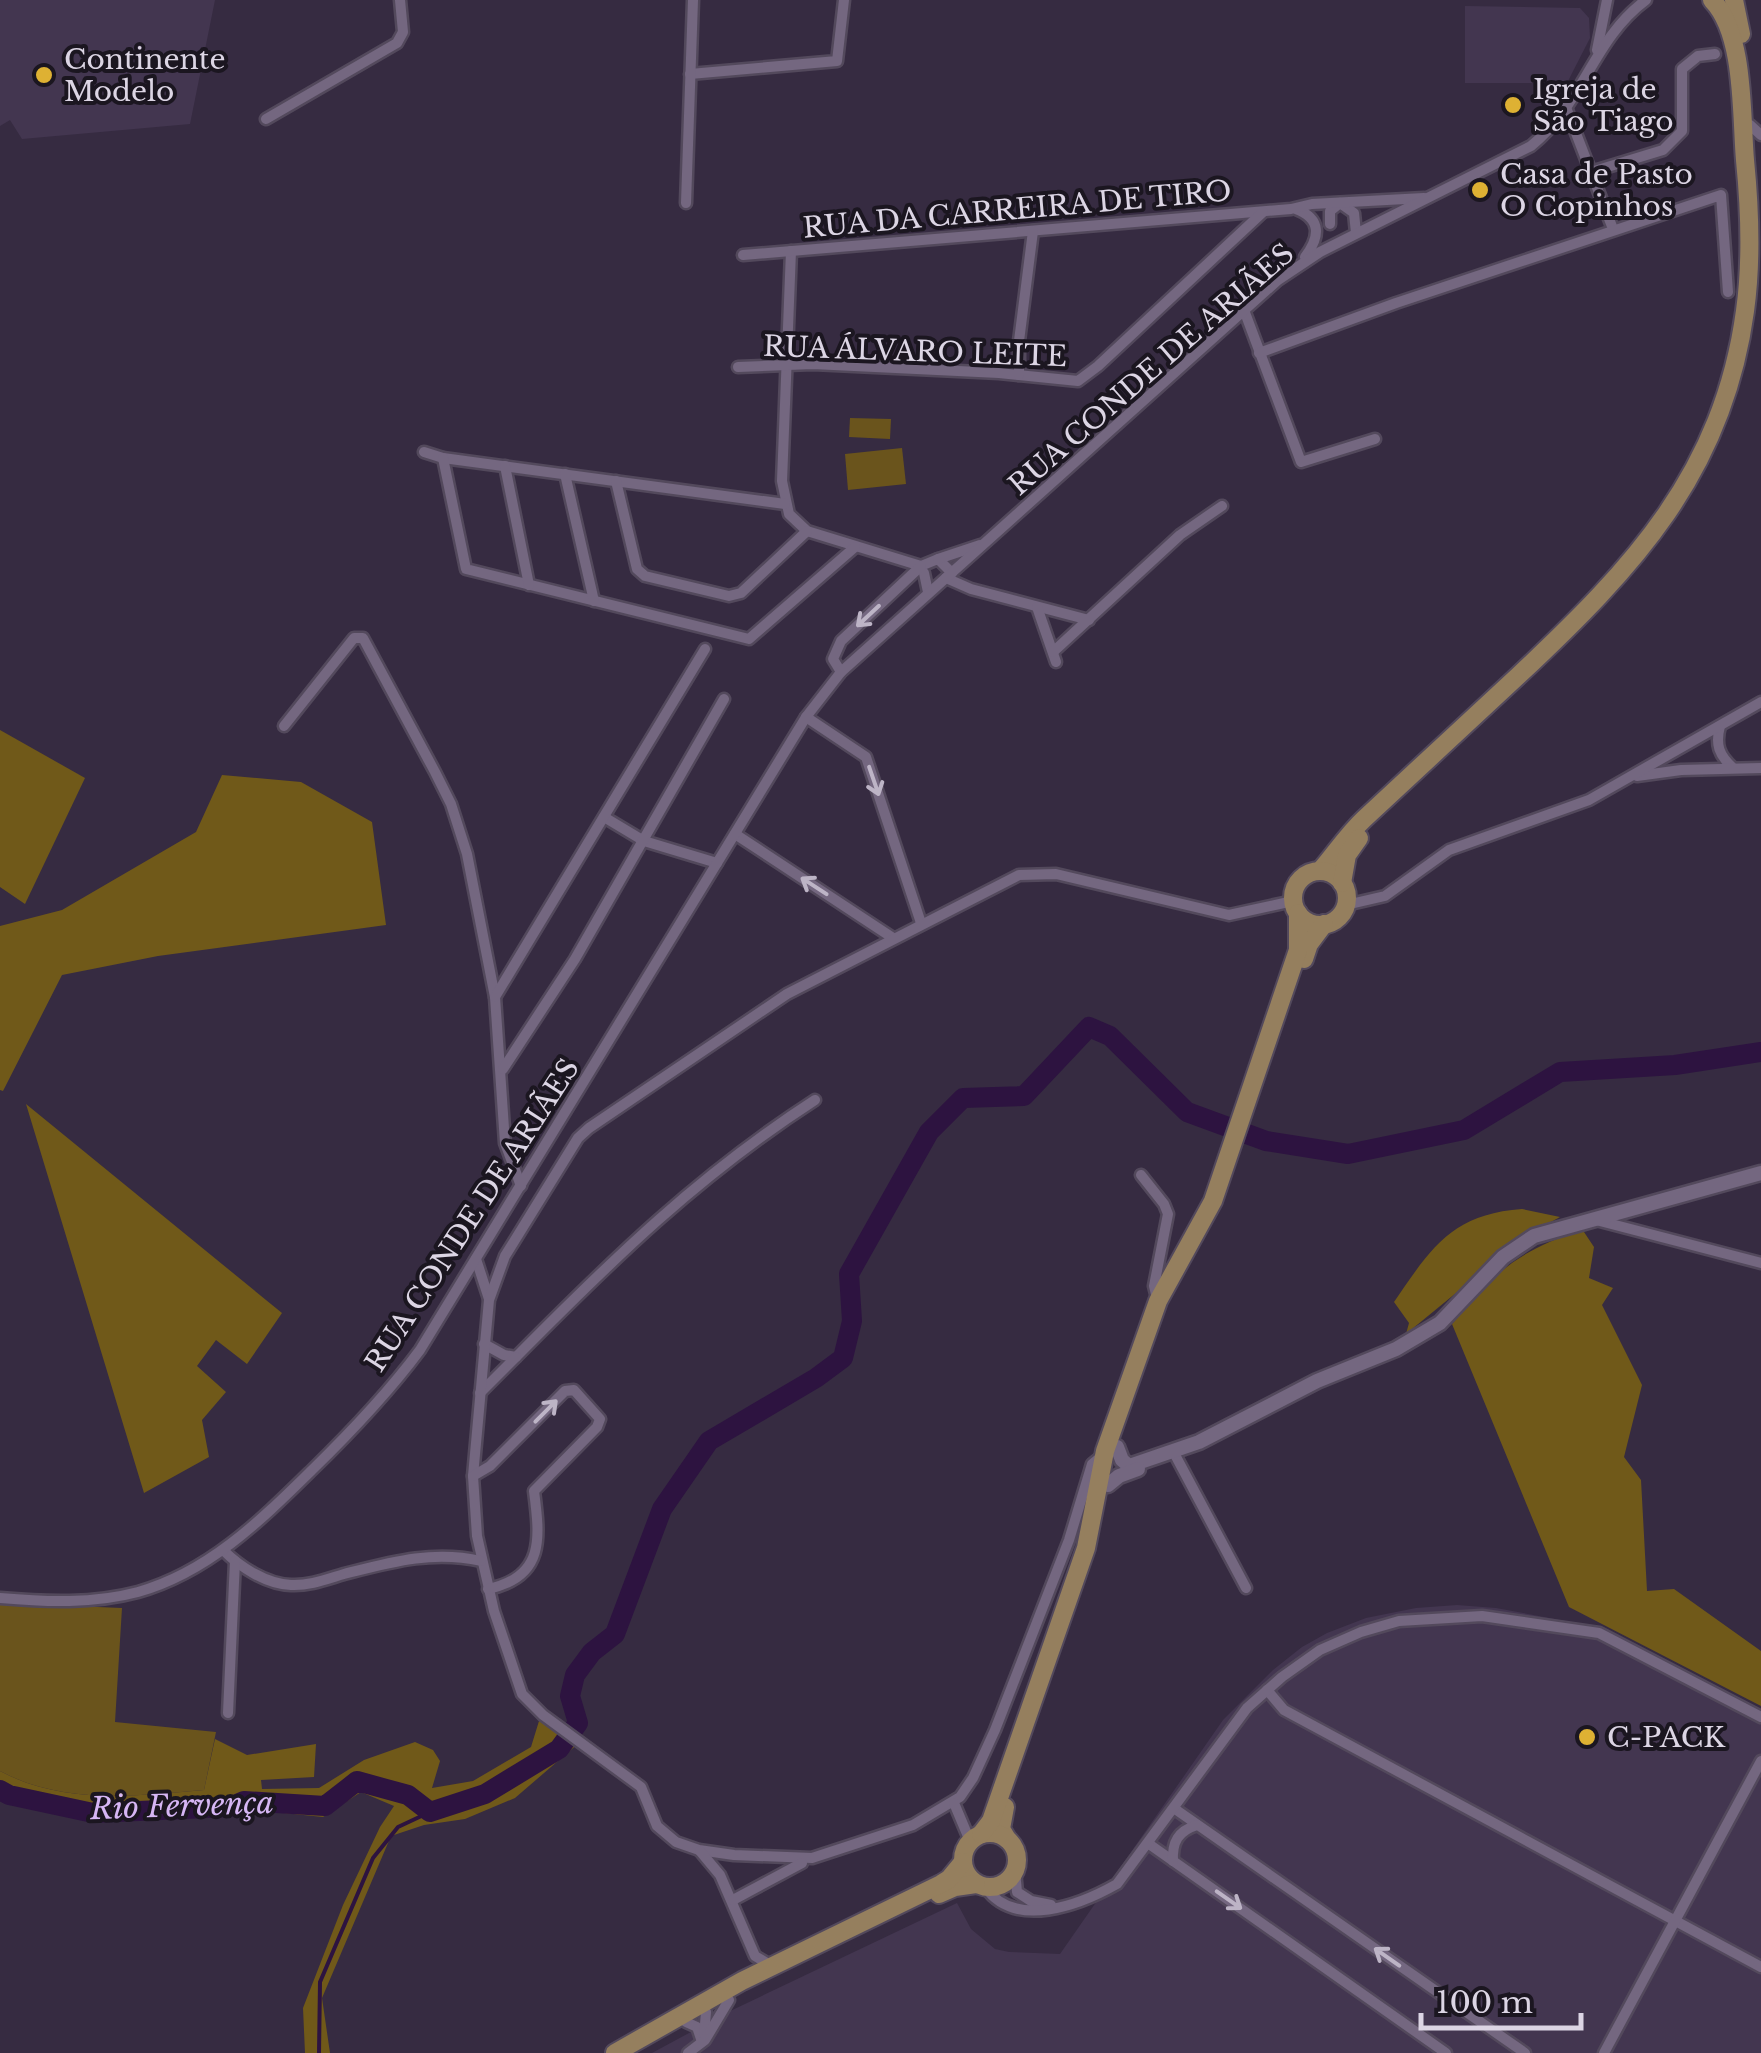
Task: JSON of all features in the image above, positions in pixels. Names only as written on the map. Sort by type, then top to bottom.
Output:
[{"type":"main road","points":[[1296,907],[1309,923],[1336,920],[1346,905],[1342,883],[1347,855],[1358,839],[1612,594],[1656,543],[1698,479],[1730,403],[1748,338],[1758,224],[1756,138],[1743,46],[1731,0],[1713,0]]},
{"type":"main road","points":[[1320,872],[1364,819],[1602,595],[1644,548],[1702,455],[1732,377],[1748,285],[1749,203],[1733,40],[1713,0]]},
{"type":"main road","points":[[627,2053],[933,1896],[955,1887],[1003,1884],[1015,1871],[1016,1854],[1001,1829],[1003,1813],[1096,1550],[1110,1451],[1164,1309],[1211,1224],[1298,950],[1298,884],[1320,872],[1342,883]]},
{"type":"main road","points":[[1261,1070],[1310,944],[1324,924]]},
{"type":"main road","points":[[615,2053],[742,1981],[940,1884],[963,1862],[991,1821],[1086,1548],[1110,1451],[1158,1302],[1223,1182]]},
{"type":"main road","points":[[976,1838],[999,1834],[1007,1839]]},
{"type":"main road","points":[[963,1862],[970,1878],[981,1885]]},
{"type":"main road","points":[[706,2012],[718,1998],[778,1968],[799,1952]]},
{"type":"street","points":[[266,120],[397,43],[402,37],[400,0]]},
{"type":"street","points":[[686,203],[693,0]]},
{"type":"street","points":[[690,74],[838,61],[844,0]]},
{"type":"street","name":"RUA CONDE DE ARIÃES","points":[[1596,56],[1606,0]]},
{"type":"street","name":"RUA CONDE DE ARIÃES","points":[[0,1598],[110,1598],[168,1581],[223,1550],[271,1510],[400,1377],[487,1242],[806,717],[842,672],[1300,264],[1531,146],[1568,110],[1596,56],[1628,15],[1646,0]]},
{"type":"street","points":[[1592,172],[1662,150],[1682,131],[1682,69],[1698,56],[1714,54]]},
{"type":"street","points":[[1568,110],[1613,230]]},
{"type":"street","points":[[1260,354],[1396,303],[1721,195],[1747,179]]},
{"type":"street","points":[[1721,195],[1749,203]]},
{"type":"street","points":[[1721,195],[1728,292]]},
{"type":"street","name":"RUA DA CARREIRA DE TIRO","points":[[743,255],[1432,197]]},
{"type":"street","points":[[1296,208],[1351,236],[1354,213],[1340,202],[1330,211],[1330,224]]},
{"type":"street","name":"RUA ÁLVARO LEITE","points":[[738,367],[787,363],[1069,381],[1084,378],[1264,212]]},
{"type":"street","points":[[1300,264],[1317,236],[1316,224],[1308,214]]},
{"type":"street","points":[[1019,375],[1019,341],[1034,231]]},
{"type":"street","points":[[792,251],[782,481],[789,514],[807,531],[947,577],[971,589],[1089,620]]},
{"type":"street","points":[[1244,310],[1301,462],[1374,439]]},
{"type":"street","points":[[424,452],[443,458],[785,504]]},
{"type":"street","points":[[443,458],[466,569],[749,639],[855,548]]},
{"type":"street","points":[[505,466],[528,585]]},
{"type":"street","points":[[565,474],[594,601]]},
{"type":"street","points":[[616,481],[637,569],[646,576],[729,596],[741,593],[807,531]]},
{"type":"street","points":[[1037,607],[1055,657],[1180,535],[1222,506]]},
{"type":"street","points":[[922,570],[990,541]]},
{"type":"street","points":[[938,560],[947,577]]},
{"type":"street","points":[[922,570],[928,592]]},
{"type":"street","name":"RUA CONDE DE ARIÃES","points":[[842,672],[833,659],[841,640],[922,570]]},
{"type":"street","points":[[284,726],[354,638],[363,638],[450,804],[468,854],[495,997],[506,1143],[521,1186]]},
{"type":"street","points":[[495,997],[705,649]]},
{"type":"street","points":[[502,1070],[575,959],[724,698]]},
{"type":"street","points":[[1346,905],[1385,896],[1449,850],[1588,800],[1761,702]]},
{"type":"street","points":[[806,717],[866,757],[921,923]]},
{"type":"street","points":[[1720,726],[1718,748],[1722,758],[1734,768]]},
{"type":"street","points":[[1631,777],[1761,768]]},
{"type":"street","points":[[604,817],[644,841],[717,863]]},
{"type":"street","points":[[734,834],[893,938]]},
{"type":"street","points":[[812,1858],[699,1850],[666,1836],[657,1826],[640,1787],[555,1724],[522,1694],[488,1589],[474,1513],[479,1394],[489,1300],[505,1256],[578,1138],[787,994],[921,923],[1030,872],[1056,874],[1229,915],[1296,907]]},
{"type":"street","points":[[479,1394],[665,1211],[815,1100]]},
{"type":"street","points":[[557,1128],[578,1138]]},
{"type":"street","points":[[544,1149],[562,1162]]},
{"type":"street","points":[[732,1900],[812,1858],[913,1825],[954,1803],[973,1778],[995,1730],[1068,1540],[1092,1464],[1110,1451],[1129,1466],[1151,1460],[1198,1442],[1317,1382],[1396,1350],[1440,1323],[1518,1245],[1554,1228],[1761,1174]]},
{"type":"street","points":[[1140,1175],[1162,1200],[1168,1214],[1154,1286],[1158,1302]]},
{"type":"street","points":[[1590,1218],[1761,1263]]},
{"type":"street","points":[[487,1242],[505,1256]]},
{"type":"street","points":[[476,1259],[489,1300]]},
{"type":"street","points":[[484,1344],[516,1357]]},
{"type":"street","points":[[474,1476],[490,1466],[565,1391],[574,1390],[600,1419],[597,1427],[534,1490],[540,1536],[524,1572],[510,1584],[488,1589]]},
{"type":"street","points":[[1173,1451],[1246,1588]]},
{"type":"street","points":[[1108,1485],[1151,1460]]},
{"type":"street","points":[[223,1550],[267,1580],[293,1586],[408,1558],[441,1556],[481,1561]]},
{"type":"street","points":[[228,1713],[235,1561]]},
{"type":"street","points":[[981,1885],[1015,1910],[1032,1912],[1117,1884],[1228,1731],[1266,1690],[1320,1650],[1361,1632],[1399,1622],[1482,1616],[1599,1634],[1761,1717]]},
{"type":"street","points":[[1266,1690],[1284,1710],[1761,1967]]},
{"type":"street","points":[[1604,2053],[1761,1761]]},
{"type":"street","points":[[954,1803],[976,1838]]},
{"type":"street","points":[[1174,1809],[1525,2053]]},
{"type":"street","points":[[1173,1861],[1174,1841],[1180,1833],[1197,1825]]},
{"type":"street","points":[[1149,1844],[1446,2053]]},
{"type":"street","points":[[699,1850],[715,1865],[758,1960],[774,1965]]},
{"type":"street","points":[[1015,1871],[1021,1894],[1030,1901],[1057,1906]]},
{"type":"street","points":[[742,1981],[750,1969],[751,1948]]},
{"type":"street","points":[[688,2053],[705,2040],[729,2000]]},
{"type":"street","points":[[698,2045],[704,2036],[706,2012]]},
{"type":"street","points":[[686,2022],[700,2031],[698,2045]]},
{"type":"shaded area","points":[[0,0],[215,0],[190,124],[22,139],[10,120],[0,126]]},
{"type":"shaded area","points":[[1465,6],[1580,8],[1589,18],[1590,38],[1567,83],[1465,83]]},
{"type":"shaded area","points":[[850,418],[891,419],[890,439],[849,437]]},
{"type":"shaded area","points":[[902,448],[906,484],[848,490],[845,454]]},
{"type":"shaded area","points":[[0,730],[85,778],[25,904],[0,887]]},
{"type":"shaded area","points":[[222,775],[301,782],[372,822],[386,925],[158,956],[62,975],[3,1091],[0,1090],[0,926],[62,910],[196,832]]},
{"type":"shaded area","points":[[26,1104],[282,1313],[247,1364],[216,1340],[197,1366],[226,1392],[202,1420],[209,1457],[144,1493]]},
{"type":"shaded area","points":[[1522,1209],[1560,1217],[1500,1250],[1467,1284],[1406,1334],[1409,1323],[1394,1302],[1432,1250],[1460,1226],[1498,1212]]},
{"type":"shaded area","points":[[1582,1229],[1594,1247],[1589,1278],[1613,1288],[1602,1305],[1642,1385],[1624,1457],[1641,1480],[1647,1591],[1674,1589],[1761,1651],[1761,1706],[1569,1607],[1452,1324],[1508,1266],[1539,1247]]},
{"type":"shaded area","points":[[0,1603],[122,1608],[115,1722],[216,1732],[204,1790],[126,1796],[74,1794],[24,1782],[0,1771]]},
{"type":"shaded area","points":[[1457,1605],[1496,1608],[1603,1628],[1761,1709],[1761,2053],[652,2053],[726,2013],[957,1903],[971,1929],[995,1949],[1060,1954],[1223,1720],[1273,1670],[1327,1633],[1366,1618]]},
{"type":"shaded area","points":[[539,1721],[580,1742],[515,1798],[465,1819],[424,1825],[391,1836],[322,1998],[330,2053],[305,2053],[303,2008],[343,1905],[394,1806],[361,1792],[323,1817],[245,1809],[149,1820],[77,1819],[0,1795],[0,1771],[24,1782],[74,1794],[126,1796],[204,1790],[215,1739],[247,1755],[316,1744],[314,1777],[261,1780],[262,1789],[319,1788],[364,1760],[415,1742],[433,1750],[440,1761],[432,1788],[473,1781],[531,1747]]},
{"type":"waterway","name":"Rio Fervença","points":[[0,1790],[93,1813],[230,1807],[244,1801],[325,1806],[357,1781],[408,1795],[430,1812],[485,1794],[559,1749],[578,1723],[570,1696],[575,1675],[592,1652],[615,1634],[662,1509],[709,1441],[843,1358],[852,1321],[849,1274],[929,1132],[963,1098],[1024,1096],[1089,1027],[1110,1036],[1187,1112],[1266,1141],[1348,1154],[1464,1130],[1560,1072],[1675,1065],[1761,1052]]},
{"type":"waterway","points":[[319,2053],[320,1982],[373,1858],[398,1827],[430,1812]]},
{"type":"place","name":"Continente Modelo","points":[[44,75]]},
{"type":"place","name":"Igreja de São Tiago","points":[[1513,105]]},
{"type":"place","name":"Casa de Pasto O Copinhos","points":[[1480,190]]},
{"type":"place","name":"C-PACK","points":[[1587,1737]]}]
